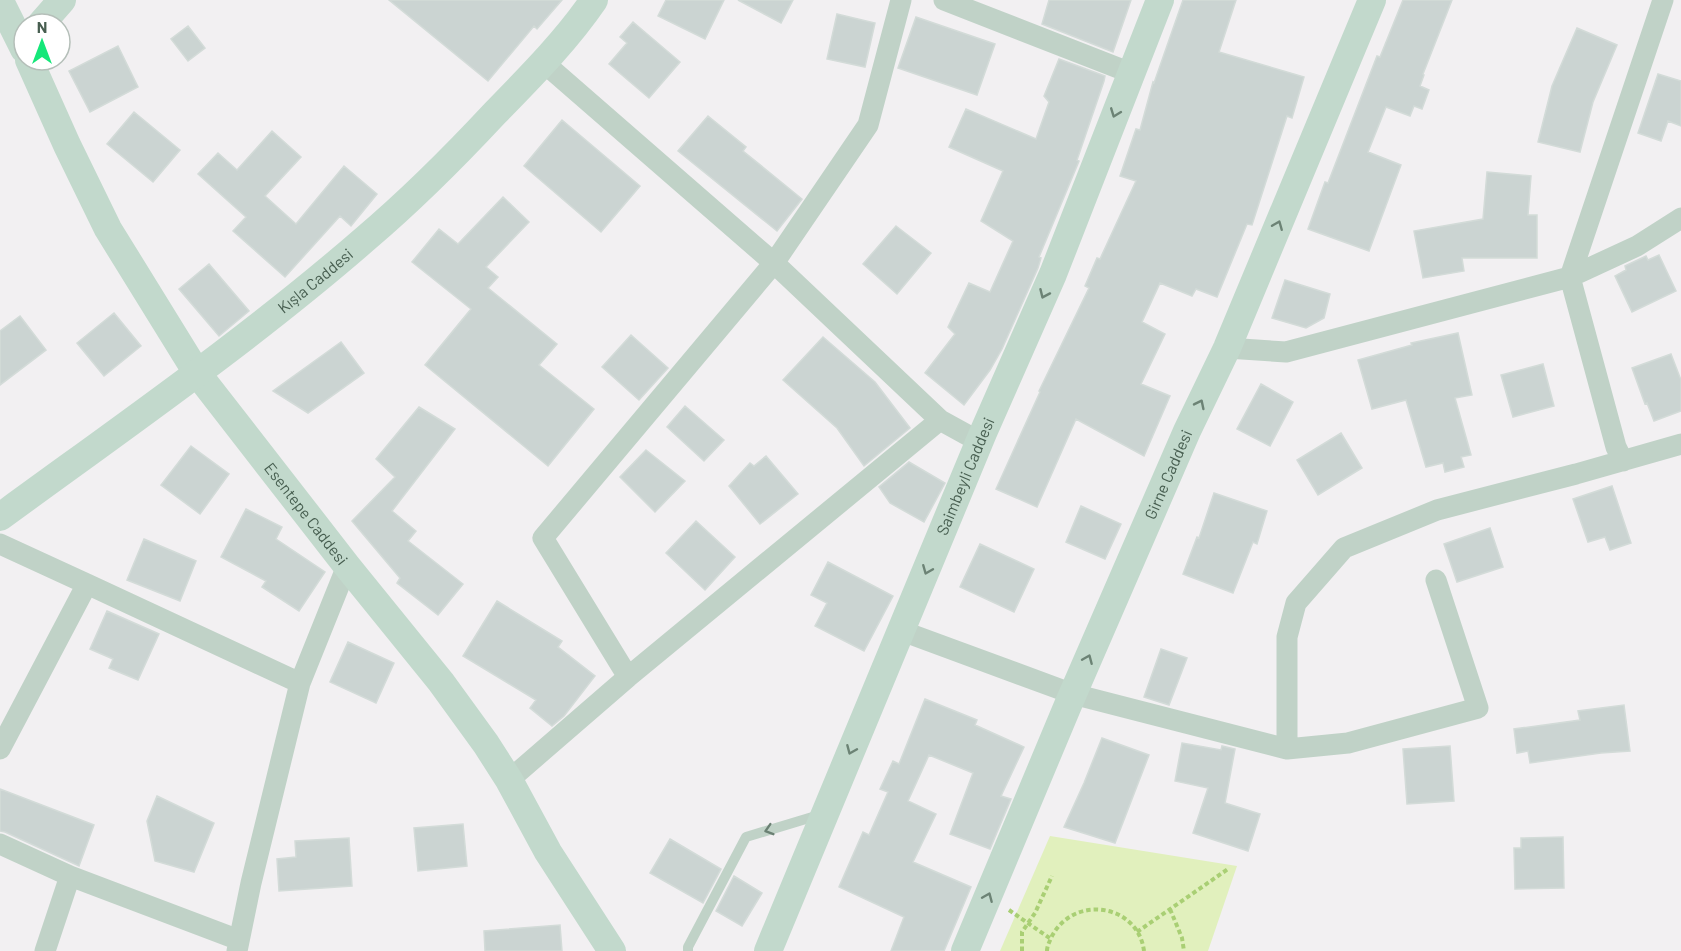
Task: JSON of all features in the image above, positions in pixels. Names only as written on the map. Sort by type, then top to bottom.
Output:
[{"type":"street","points":[[53,12],[62,0]]},
{"type":"street","name":"Kışla Caddesi","points":[[0,518],[197,373],[364,240],[426,184],[543,62],[594,0]]},
{"type":"street","points":[[628,677],[543,538],[774,263],[868,125],[901,0]]},
{"type":"street","points":[[944,0],[976,6],[1131,73]]},
{"type":"street","name":"Saimbeyli Caddesi","points":[[768,951],[980,442],[1053,274],[1160,0]]},
{"type":"street","name":"Girne Caddesi","points":[[965,951],[1187,431],[1227,348],[1372,0]]},
{"type":"street","points":[[1623,461],[1616,447],[1570,277],[1663,0]]},
{"type":"street","name":"Esentepe Caddesi","points":[[0,1],[12,19]]},
{"type":"street","points":[[543,62],[774,263],[940,420],[980,442]]},
{"type":"street","name":"Esentepe Caddesi","points":[[39,72],[67,145],[108,229],[197,373],[347,566],[441,682],[486,744],[509,780],[548,852],[612,951]]},
{"type":"street","points":[[1227,348],[1286,352],[1570,277],[1637,246],[1681,218]]},
{"type":"street","points":[[509,780],[628,677],[940,420]]},
{"type":"street","points":[[1287,748],[1287,637],[1296,603],[1344,548],[1437,510],[1681,444]]},
{"type":"street","points":[[0,544],[300,683]]},
{"type":"street","points":[[0,844],[70,876],[238,945],[300,683],[347,566]]},
{"type":"street","points":[[902,631],[1073,694],[1287,748],[1348,743],[1478,708],[1436,580]]},
{"type":"street","points":[[0,749],[87,584]]},
{"type":"street","points":[[45,951],[70,876]]},
{"type":"lane","points":[[688,951],[687,947],[746,837],[825,813]]},
{"type":"path","points":[[1137,932],[1228,869]]},
{"type":"path","points":[[1022,951],[1022,932],[1035,913],[1052,876]]},
{"type":"path","points":[[988,896],[1051,939]]},
{"type":"path","points":[[1047,951],[1055,930],[1068,917],[1085,910],[1103,909],[1120,915],[1134,927],[1143,942],[1144,951]]},
{"type":"path","points":[[1170,909],[1182,938],[1184,951]]},
{"type":"green space","points":[[1050,836],[1237,866],[1208,951],[1000,951]]},
{"type":"building","points":[[389,0],[562,0],[537,29],[534,26],[488,81]]},
{"type":"building","points":[[666,0],[724,0],[705,39],[658,16]]},
{"type":"building","points":[[738,0],[793,0],[781,23]]},
{"type":"building","points":[[1049,0],[1131,0],[1113,52],[1042,24]]},
{"type":"building","points":[[1183,0],[1236,0],[1219,52],[1304,77],[1292,118],[1287,116],[1252,225],[1247,224],[1217,297],[1196,289],[1192,296],[1160,283],[1142,322],[1165,334],[1141,384],[1170,396],[1144,456],[1076,419],[1037,507],[996,489],[1039,391],[1089,288],[1085,286],[1097,258],[1100,259],[1136,181],[1120,176],[1136,129],[1140,130],[1153,82]]},
{"type":"building","points":[[1403,0],[1452,0],[1423,74],[1420,86],[1429,90],[1422,109],[1414,106],[1410,116],[1386,107],[1368,152],[1401,165],[1369,251],[1308,229],[1377,56],[1380,57]]},
{"type":"building","points":[[837,14],[875,23],[865,67],[827,59]]},
{"type":"building","points":[[916,17],[995,44],[977,95],[898,68]]},
{"type":"building","points":[[633,22],[680,62],[649,98],[609,64],[627,43],[620,37]]},
{"type":"building","points":[[188,26],[205,48],[188,61],[171,39]]},
{"type":"building","points":[[1577,28],[1617,45],[1593,102],[1580,152],[1538,142],[1552,86]]},
{"type":"building","points":[[118,46],[138,87],[90,112],[70,72]]},
{"type":"building","points":[[1059,59],[1105,76],[1104,81],[1077,160],[1079,161],[1039,257],[1041,258],[1038,268],[1002,349],[990,370],[964,405],[925,373],[955,334],[948,327],[969,283],[990,292],[1013,241],[981,221],[1003,171],[949,147],[966,109],[1036,139],[1049,102],[1044,96]]},
{"type":"building","points":[[1658,74],[1681,81],[1681,126],[1668,121],[1661,141],[1638,133]]},
{"type":"building","points":[[134,112],[180,150],[153,182],[107,144]]},
{"type":"building","points":[[708,116],[746,147],[743,151],[802,199],[777,231],[678,151]]},
{"type":"building","points":[[562,120],[640,186],[601,232],[524,166]]},
{"type":"building","points":[[272,131],[301,157],[265,196],[296,224],[344,166],[377,194],[351,226],[340,216],[285,277],[233,231],[246,217],[198,174],[218,153],[237,170]]},
{"type":"building","points":[[1487,172],[1531,176],[1528,215],[1537,215],[1537,258],[1462,258],[1464,271],[1423,278],[1414,231],[1483,219]]},
{"type":"building","points":[[503,197],[529,222],[486,267],[498,277],[488,288],[557,344],[539,365],[594,409],[548,466],[425,365],[471,309],[412,262],[439,229],[458,244]]},
{"type":"building","points":[[896,226],[931,253],[897,294],[863,264]]},
{"type":"building","points":[[1659,255],[1676,291],[1632,312],[1615,276],[1626,270],[1625,266],[1646,256],[1648,260]]},
{"type":"building","points":[[209,264],[249,311],[219,336],[179,289]]},
{"type":"building","points":[[1285,280],[1330,294],[1324,318],[1306,328],[1272,318]]},
{"type":"building","points":[[114,313],[141,346],[104,376],[77,343]]},
{"type":"building","points":[[20,316],[46,350],[0,385],[0,331]]},
{"type":"building","points":[[1458,333],[1472,395],[1455,398],[1471,455],[1461,457],[1464,467],[1445,472],[1443,463],[1426,467],[1406,400],[1372,409],[1358,360],[1412,345],[1411,343]]},
{"type":"building","points":[[631,335],[668,368],[639,400],[602,367]]},
{"type":"building","points":[[823,337],[875,382],[910,428],[864,466],[837,428],[783,380]]},
{"type":"building","points":[[341,342],[364,373],[308,413],[273,391]]},
{"type":"building","points":[[1671,354],[1681,380],[1681,411],[1654,421],[1632,368]]},
{"type":"building","points":[[1543,364],[1554,406],[1513,417],[1501,375]]},
{"type":"building","points":[[1261,384],[1293,402],[1270,446],[1237,429]]},
{"type":"building","points":[[685,406],[724,440],[704,461],[667,427]]},
{"type":"building","points":[[419,407],[455,429],[392,511],[416,531],[408,541],[463,584],[438,615],[397,583],[400,578],[352,521],[395,477],[376,459]]},
{"type":"building","points":[[1341,433],[1362,468],[1318,495],[1297,460]]},
{"type":"building","points":[[191,446],[229,474],[200,514],[161,485]]},
{"type":"building","points":[[646,450],[685,481],[655,512],[620,477]]},
{"type":"building","points":[[766,456],[798,494],[760,524],[729,486],[750,463],[754,466]]},
{"type":"building","points":[[909,462],[945,483],[924,522],[890,503],[879,487]]},
{"type":"building","points":[[1612,486],[1631,543],[1610,550],[1605,537],[1588,542],[1573,499]]},
{"type":"building","points":[[1214,493],[1267,511],[1257,544],[1253,542],[1233,593],[1183,574],[1197,537],[1199,538]]},
{"type":"building","points":[[1081,506],[1121,524],[1105,559],[1066,542]]},
{"type":"building","points":[[246,509],[282,527],[276,539],[325,572],[299,611],[262,587],[266,581],[221,557]]},
{"type":"building","points":[[696,521],[735,557],[705,590],[666,553]]},
{"type":"building","points":[[1490,528],[1503,567],[1457,582],[1444,544]]},
{"type":"building","points":[[144,539],[196,561],[180,601],[127,580]]},
{"type":"building","points":[[980,544],[1034,569],[1014,612],[960,587]]},
{"type":"building","points":[[828,562],[893,596],[864,651],[815,626],[827,603],[811,595]]},
{"type":"building","points":[[497,601],[562,641],[558,647],[595,676],[564,716],[552,726],[530,708],[536,700],[463,656]]},
{"type":"building","points":[[107,611],[159,634],[138,680],[109,668],[113,659],[90,649]]},
{"type":"building","points":[[348,642],[394,663],[376,703],[330,682]]},
{"type":"building","points":[[1161,649],[1187,658],[1169,705],[1144,697]]},
{"type":"building","points":[[925,699],[977,720],[975,725],[1024,747],[1001,796],[1011,799],[990,849],[950,834],[973,773],[929,755],[908,801],[936,814],[913,862],[971,887],[944,951],[891,951],[904,917],[839,887],[863,832],[869,835],[888,792],[880,789],[893,761],[899,764]]},
{"type":"building","points":[[1624,705],[1630,751],[1530,763],[1528,751],[1517,753],[1514,729],[1580,720],[1578,711]]},
{"type":"building","points":[[1102,738],[1149,755],[1115,843],[1064,827]]},
{"type":"building","points":[[1182,743],[1221,750],[1222,746],[1235,749],[1225,803],[1260,814],[1248,851],[1193,833],[1208,788],[1175,781]]},
{"type":"building","points":[[1450,746],[1454,801],[1407,804],[1403,749]]},
{"type":"building","points":[[0,789],[94,825],[79,866],[0,831]]},
{"type":"building","points":[[157,796],[214,823],[194,872],[155,861],[147,821]]},
{"type":"building","points":[[463,824],[467,866],[418,871],[414,828]]},
{"type":"building","points":[[1563,837],[1564,888],[1515,889],[1514,848],[1521,848],[1521,838]]},
{"type":"building","points":[[349,838],[352,886],[279,891],[277,859],[296,857],[295,841]]},
{"type":"building","points":[[670,839],[721,869],[703,903],[650,873]]},
{"type":"building","points":[[734,876],[762,893],[742,926],[716,911]]},
{"type":"building","points":[[560,925],[562,951],[485,951],[484,931]]}]
